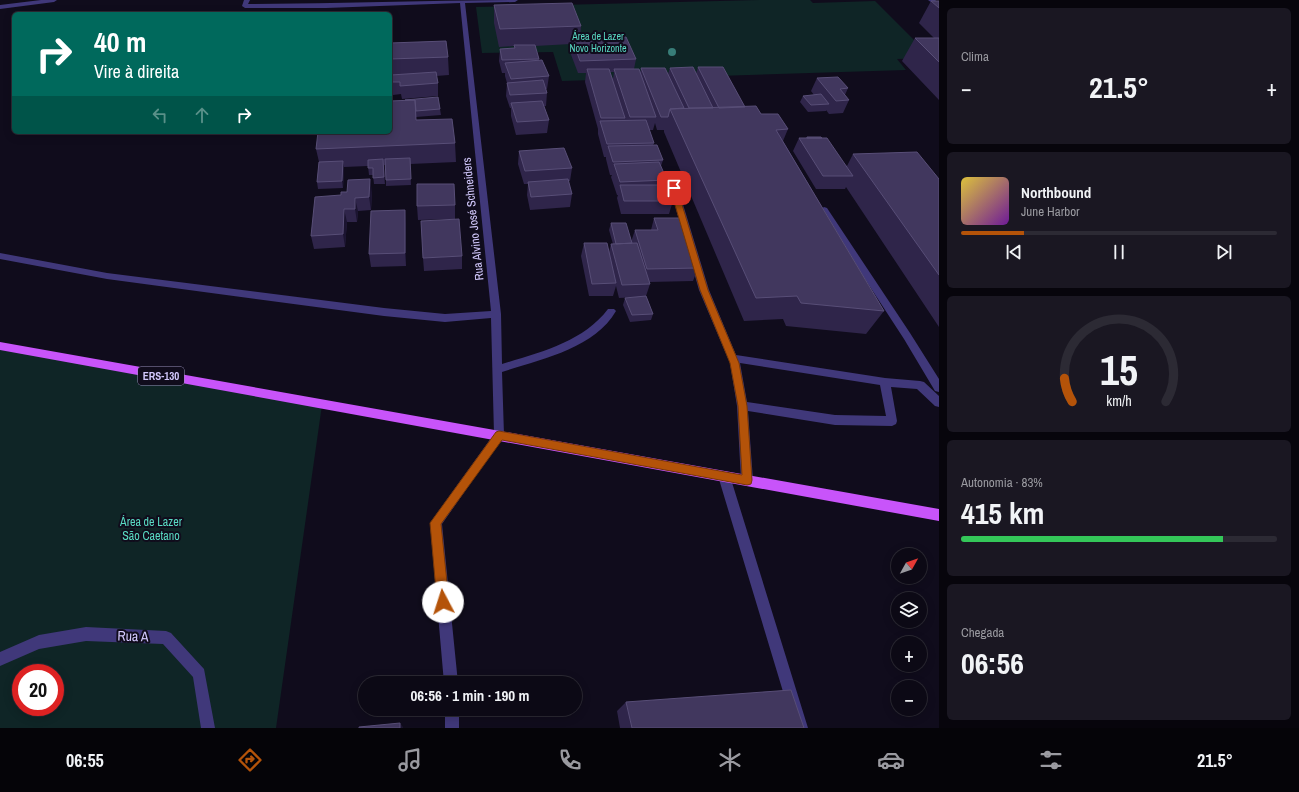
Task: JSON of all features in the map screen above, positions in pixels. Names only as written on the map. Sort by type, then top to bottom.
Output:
[{"type":"main road","name":"ERS-130","points":[[0,346],[314,404],[499,435],[939,516]]},
{"type":"street","points":[[0,7],[54,0]]},
{"type":"street","points":[[247,0],[245,6],[326,6],[515,0]]},
{"type":"street","points":[[931,0],[939,6]]},
{"type":"street","name":"Rua Alvino José Schneiders","points":[[462,1],[496,314],[499,435]]},
{"type":"street","points":[[674,188],[704,290],[732,358],[742,406],[747,480]]},
{"type":"street","points":[[824,210],[907,336],[939,388]]},
{"type":"street","points":[[0,256],[107,276],[384,312],[445,318],[496,314]]},
{"type":"street","points":[[498,369],[568,346],[590,333],[607,320],[611,311]]},
{"type":"street","points":[[732,358],[920,386],[939,403]]},
{"type":"street","points":[[742,406],[835,420],[892,421],[885,382]]},
{"type":"street","points":[[450,676],[436,523],[499,435]]},
{"type":"street","points":[[724,476],[801,728]]},
{"type":"street","name":"Rua A","points":[[0,659],[39,642],[86,634],[166,638],[199,674],[208,728]]},
{"type":"street","points":[[452,716],[452,728]]},
{"type":"green space","name":"Área de Lazer Novo Horizonte","points":[[810,0],[813,3],[875,1],[932,58],[897,59],[906,70],[562,81],[553,52],[482,53],[476,7]]},
{"type":"green space","name":"Área de Lazer São Caetano","points":[[0,346],[322,405],[276,728],[0,728]]},
{"type":"building","points":[[931,1],[939,1],[939,8]]},
{"type":"building","points":[[572,3],[581,26],[500,29],[494,5]]},
{"type":"building","points":[[626,37],[636,59],[580,61],[572,39]]},
{"type":"building","points":[[915,38],[939,38],[939,62]]},
{"type":"building","points":[[446,41],[448,57],[392,59],[392,43]]},
{"type":"building","points":[[514,45],[535,45],[539,59],[502,60],[500,49],[515,48]]},
{"type":"building","points":[[542,60],[549,76],[511,79],[505,63]]},
{"type":"building","points":[[693,67],[713,108],[689,108],[670,68]]},
{"type":"building","points":[[698,67],[723,67],[745,107],[719,108]]},
{"type":"building","points":[[641,68],[665,68],[684,108],[670,109],[668,117],[661,117]]},
{"type":"building","points":[[587,69],[609,69],[625,118],[601,118]]},
{"type":"building","points":[[614,69],[639,69],[656,117],[630,117]]},
{"type":"building","points":[[436,72],[438,83],[400,86],[400,82],[392,82],[392,75]]},
{"type":"building","points":[[838,77],[848,88],[840,89],[849,100],[836,101],[817,78]]},
{"type":"building","points":[[543,80],[547,93],[510,95],[507,83]]},
{"type":"building","points":[[821,94],[829,104],[811,105],[803,96]]},
{"type":"building","points":[[438,97],[440,109],[416,111],[415,100],[405,100]]},
{"type":"building","points":[[415,100],[416,120],[452,119],[455,143],[316,149],[318,134],[392,134],[392,101]]},
{"type":"building","points":[[542,101],[549,120],[517,122],[511,103]]},
{"type":"building","points":[[756,106],[761,114],[778,114],[788,129],[776,130],[884,311],[801,303],[797,296],[756,298],[670,109]]},
{"type":"building","points":[[646,120],[654,143],[607,144],[600,121]]},
{"type":"building","points":[[821,137],[822,138],[807,138]]},
{"type":"building","points":[[799,138],[827,138],[853,176],[823,176]]},
{"type":"building","points":[[657,145],[663,160],[613,162],[608,146]]},
{"type":"building","points":[[564,148],[572,168],[525,171],[519,151]]},
{"type":"building","points":[[917,152],[939,179],[939,275],[853,154]]},
{"type":"building","points":[[410,158],[411,179],[386,180],[385,159]]},
{"type":"building","points":[[383,159],[384,177],[373,178],[373,168],[368,168],[368,160]]},
{"type":"building","points":[[343,161],[342,181],[317,182],[319,162]]},
{"type":"building","points":[[659,162],[667,180],[620,182],[614,164]]},
{"type":"building","points":[[370,179],[369,197],[355,198],[355,209],[344,209],[343,234],[311,236],[315,197],[341,195],[341,192],[347,192],[348,180]]},
{"type":"building","points":[[568,179],[572,194],[531,197],[528,182]]},
{"type":"building","points":[[417,184],[454,184],[455,205],[417,206]]},
{"type":"building","points":[[620,185],[668,185],[673,201],[624,201]]},
{"type":"building","points":[[405,210],[405,253],[369,254],[371,211]]},
{"type":"building","points":[[654,218],[679,218],[698,268],[647,269],[635,230],[658,230]]},
{"type":"building","points":[[459,219],[462,256],[423,258],[421,221]]},
{"type":"building","points":[[611,223],[626,223],[632,243],[616,244]]},
{"type":"building","points":[[584,243],[607,243],[616,283],[592,284]]},
{"type":"building","points":[[637,243],[650,284],[622,285],[611,244]]},
{"type":"building","points":[[646,296],[653,314],[632,315],[625,298]]},
{"type":"building","points":[[791,690],[804,728],[632,728],[626,702]]},
{"type":"building","points":[[400,723],[400,728],[359,728],[359,727]]},
{"type":"route","points":[[443,602],[436,523],[499,435],[747,480],[742,406],[734,363],[704,290],[674,188]]}]
